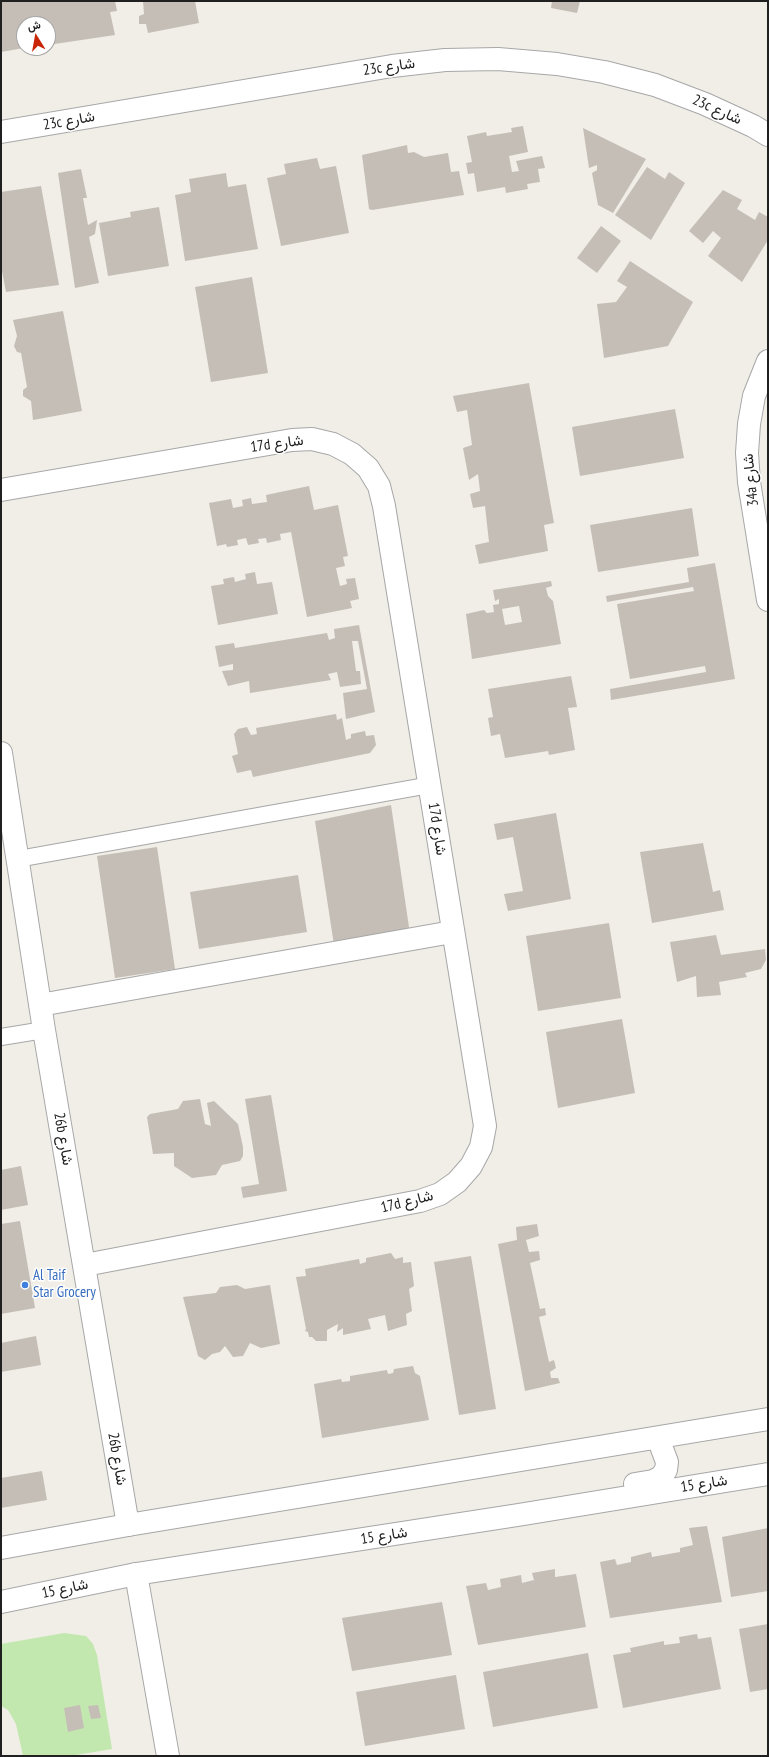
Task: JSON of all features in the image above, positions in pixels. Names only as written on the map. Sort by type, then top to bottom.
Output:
[{"type":"street","name":"23c شارع","points":[[1,132],[392,66],[445,60],[498,59],[557,64],[596,71],[655,85],[705,104],[753,126],[768,135]]},
{"type":"street","name":"34a شارع","points":[[768,361],[754,396],[749,424],[747,453],[749,482],[768,600]]},
{"type":"street","name":"17d شارع","points":[[1,490],[292,440],[312,439],[334,444],[352,454],[368,468],[378,486],[384,506],[430,784],[452,932],[485,1126],[481,1147],[471,1166],[457,1182],[440,1194],[420,1201],[85,1265]]},
{"type":"street","name":"26b شارع","points":[[1,753],[44,1030],[128,1525]]},
{"type":"street","points":[[40,1005],[452,932]]},
{"type":"street","points":[[1,1548],[128,1525],[768,1420]]},
{"type":"street","points":[[518,1515],[537,1504],[653,1480],[661,1477],[666,1470],[667,1462],[658,1438]]},
{"type":"street","name":"شارع 15","points":[[1,1602],[136,1574],[518,1515],[768,1474]]},
{"type":"street","points":[[136,1574],[168,1756]]},
{"type":"lane","points":[[18,860],[430,784]]},
{"type":"lane","points":[[1,1037],[44,1030]]},
{"type":"green space","points":[[64,1633],[86,1636],[93,1644],[97,1655],[112,1749],[70,1756],[23,1756],[16,1724],[8,1710],[1,1706],[1,1644]]},
{"type":"building","points":[[1,1],[115,1],[117,11],[110,12],[115,35],[56,44],[56,16],[16,16],[16,49],[1,52]]},
{"type":"building","points":[[143,1],[195,1],[199,23],[148,33],[146,24],[139,24],[139,16],[144,14]]},
{"type":"building","points":[[552,1],[580,1],[577,13],[551,8]]},
{"type":"building","points":[[523,126],[528,152],[509,156],[512,172],[519,171],[516,161],[542,156],[545,168],[538,169],[540,182],[527,184],[528,189],[506,193],[505,187],[477,192],[474,173],[468,174],[466,163],[472,162],[467,136],[486,132],[487,136],[512,132],[511,128]]},
{"type":"building","points":[[583,128],[646,159],[613,213],[598,205],[592,173],[597,170],[597,165],[589,168]]},
{"type":"building","points":[[407,145],[408,153],[414,152],[424,157],[448,153],[451,172],[459,171],[464,195],[372,210],[369,209],[362,155]]},
{"type":"building","points":[[317,158],[320,169],[336,166],[349,233],[281,246],[267,178],[286,174],[284,164]]},
{"type":"building","points":[[647,167],[665,179],[669,172],[685,183],[651,240],[615,215]]},
{"type":"building","points":[[81,169],[87,198],[83,198],[88,225],[97,220],[95,234],[89,237],[99,283],[75,288],[58,173]]},
{"type":"building","points":[[226,173],[228,187],[246,184],[258,249],[185,261],[175,195],[191,192],[189,179]]},
{"type":"building","points":[[41,186],[59,285],[6,292],[1,266],[1,192]]},
{"type":"building","points":[[723,190],[742,200],[737,209],[755,220],[759,212],[768,217],[768,240],[742,282],[708,256],[721,238],[713,231],[703,243],[689,231]]},
{"type":"building","points":[[159,207],[169,266],[108,276],[99,223],[131,217],[130,212]]},
{"type":"building","points":[[601,226],[621,241],[597,273],[577,258]]},
{"type":"building","points":[[630,261],[693,302],[668,346],[604,358],[597,304],[616,302],[627,287],[617,281]]},
{"type":"building","points":[[252,277],[268,373],[211,382],[195,287]]},
{"type":"building","points":[[63,311],[82,411],[33,420],[31,401],[23,396],[23,390],[27,387],[21,353],[17,352],[14,346],[17,336],[13,320]]},
{"type":"building","points":[[529,383],[554,523],[544,525],[548,551],[479,564],[475,545],[489,542],[485,506],[473,508],[470,494],[480,491],[478,474],[469,480],[463,448],[472,445],[467,410],[457,412],[453,396]]},
{"type":"building","points":[[675,409],[684,458],[580,476],[572,427]]},
{"type":"building","points":[[309,486],[314,510],[338,505],[348,556],[343,557],[345,566],[336,568],[340,586],[347,584],[346,579],[355,578],[359,599],[350,601],[352,608],[307,617],[291,532],[280,534],[281,540],[267,543],[266,538],[258,539],[259,543],[248,545],[246,538],[237,540],[238,545],[227,547],[226,544],[217,546],[209,503],[231,499],[233,508],[243,506],[242,500],[251,498],[252,504],[267,502],[266,495]]},
{"type":"building","points":[[692,508],[699,556],[598,572],[590,525]]},
{"type":"building","points":[[715,563],[735,679],[611,700],[610,689],[706,672],[705,666],[630,679],[617,604],[694,591],[693,587],[607,602],[606,596],[689,582],[687,568]]},
{"type":"building","points":[[255,572],[257,584],[272,582],[278,614],[218,625],[211,586],[224,584],[223,579],[234,577],[235,582],[246,579],[245,574]]},
{"type":"building","points":[[551,581],[552,586],[546,588],[548,596],[553,601],[561,644],[472,659],[466,614],[484,610],[487,613],[494,612],[493,605],[499,604],[499,599],[495,601],[493,590]],"holes":[[[519,606],[522,622],[505,625],[502,609]]]},
{"type":"building","points":[[359,625],[375,712],[346,719],[343,693],[367,689],[358,641],[352,641],[356,671],[360,671],[361,684],[340,687],[337,672],[328,674],[331,680],[250,693],[249,681],[228,686],[222,671],[233,670],[233,664],[219,667],[215,646],[234,643],[235,648],[327,633],[329,640],[335,638],[334,629]]},
{"type":"building","points":[[571,676],[577,707],[568,708],[575,750],[549,755],[548,751],[505,758],[500,734],[491,736],[488,718],[493,717],[488,689]]},
{"type":"building","points":[[336,714],[337,720],[342,718],[346,740],[351,738],[351,734],[365,731],[366,736],[374,735],[376,745],[370,753],[253,777],[251,770],[237,773],[232,756],[238,754],[234,734],[238,729],[247,727],[251,735],[257,734],[256,728]]},
{"type":"building","points":[[391,805],[410,934],[334,945],[315,821]]},
{"type":"building","points":[[556,813],[571,899],[508,911],[504,894],[523,891],[513,837],[497,840],[494,824]]},
{"type":"building","points":[[703,843],[713,892],[720,890],[724,910],[652,923],[640,852]]},
{"type":"building","points":[[157,847],[175,969],[115,978],[97,856]]},
{"type":"building","points":[[298,875],[307,932],[199,949],[190,892]]},
{"type":"building","points":[[609,923],[621,998],[538,1011],[526,936]]},
{"type":"building","points":[[716,935],[721,955],[765,949],[766,960],[761,969],[745,973],[747,977],[719,982],[721,995],[697,997],[696,976],[677,982],[670,942]]},
{"type":"building","points":[[622,1019],[635,1093],[558,1108],[546,1032]]},
{"type":"building","points":[[271,1095],[287,1191],[243,1198],[241,1187],[259,1184],[245,1099]]},
{"type":"building","points":[[200,1099],[205,1124],[211,1126],[207,1103],[214,1101],[238,1124],[243,1147],[243,1156],[240,1161],[222,1165],[216,1175],[192,1178],[174,1166],[174,1153],[153,1154],[147,1117],[150,1114],[178,1109],[183,1101]]},
{"type":"building","points":[[21,1166],[28,1205],[1,1210],[1,1170]]},
{"type":"building","points":[[20,1221],[35,1308],[1,1314],[1,1224]]},
{"type":"building","points":[[537,1224],[539,1236],[526,1240],[529,1252],[539,1251],[540,1260],[530,1263],[540,1309],[545,1308],[546,1315],[539,1317],[549,1362],[554,1360],[556,1368],[550,1372],[551,1378],[558,1378],[560,1383],[525,1391],[498,1244],[517,1240],[516,1227]]},
{"type":"building","points":[[391,1253],[395,1259],[403,1257],[403,1263],[411,1262],[414,1286],[409,1289],[412,1311],[406,1314],[407,1325],[388,1331],[385,1315],[368,1319],[371,1329],[343,1335],[343,1328],[337,1332],[338,1324],[327,1330],[327,1341],[316,1341],[312,1337],[309,1337],[308,1332],[305,1331],[306,1329],[296,1277],[306,1276],[305,1269],[359,1259],[360,1264],[366,1262],[366,1258]]},
{"type":"building","points":[[471,1256],[496,1409],[459,1415],[434,1262]]},
{"type":"building","points":[[237,1285],[245,1289],[270,1285],[280,1344],[261,1348],[250,1343],[243,1356],[233,1357],[225,1346],[220,1352],[212,1354],[205,1360],[198,1356],[183,1297],[216,1293],[220,1287]]},
{"type":"building","points":[[36,1336],[41,1365],[1,1372],[1,1343]]},
{"type":"building","points":[[413,1366],[415,1373],[420,1376],[429,1420],[322,1438],[314,1384],[341,1379],[342,1382],[350,1381],[350,1376],[387,1370],[388,1374],[393,1373],[394,1369]]},
{"type":"building","points":[[42,1471],[47,1500],[1,1508],[1,1478]]},
{"type":"building","points":[[707,1526],[722,1602],[610,1618],[600,1562],[615,1559],[617,1565],[631,1562],[631,1557],[651,1552],[652,1557],[680,1552],[680,1548],[693,1545],[689,1528]]},
{"type":"building","points":[[768,1528],[768,1591],[731,1597],[722,1537]]},
{"type":"building","points":[[555,1569],[555,1577],[576,1574],[586,1627],[478,1645],[466,1586],[486,1583],[488,1590],[501,1587],[500,1579],[521,1575],[522,1583],[534,1580],[532,1573]]},
{"type":"building","points":[[442,1602],[452,1655],[352,1671],[342,1618]]},
{"type":"building","points":[[768,1624],[768,1689],[750,1692],[739,1629]]},
{"type":"building","points":[[697,1634],[698,1639],[711,1637],[721,1689],[623,1708],[613,1655],[631,1652],[630,1648],[664,1641],[664,1645],[680,1643],[679,1637]]},
{"type":"building","points":[[588,1653],[598,1708],[493,1727],[483,1672]]},
{"type":"building","points":[[456,1675],[465,1729],[365,1746],[356,1692]]},
{"type":"building","points":[[80,1705],[84,1728],[68,1732],[64,1708]]},
{"type":"building","points":[[98,1705],[101,1718],[91,1719],[88,1706]]},
{"type":"place","name":"Al Taif Star Grocery","points":[[25,1285]]}]
